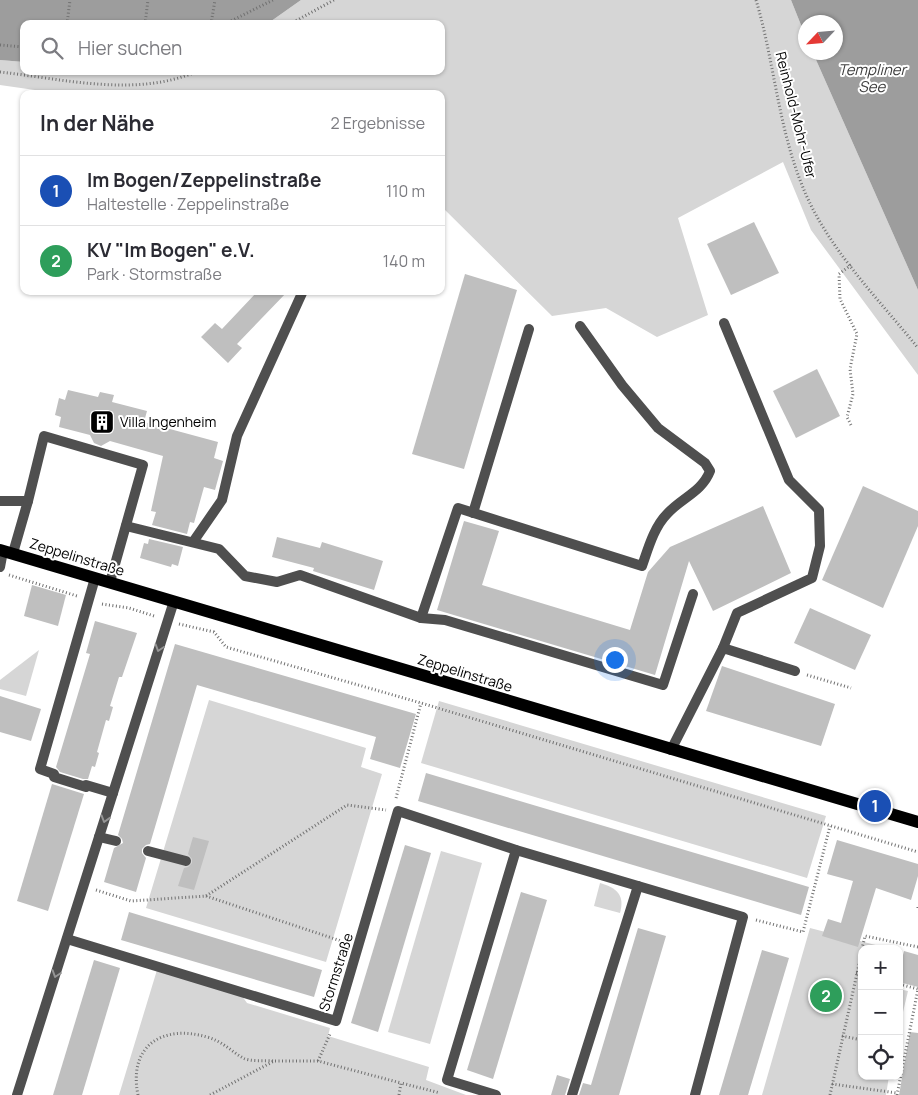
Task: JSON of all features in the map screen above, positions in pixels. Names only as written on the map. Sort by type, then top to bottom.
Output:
[{"type":"main road","name":"Zeppelinstraße","points":[[5,551],[918,822]]},
{"type":"street","points":[[193,542],[222,500],[237,436],[301,295]]},
{"type":"street","points":[[671,750],[724,648],[737,613],[812,578],[820,546],[819,510],[789,480],[724,323]]},
{"type":"street","points":[[421,618],[458,508],[642,566],[651,541],[665,515],[706,481],[710,471],[705,463],[658,428],[622,385],[580,326]]},
{"type":"street","points":[[473,513],[529,330]]},
{"type":"street","points":[[0,567],[5,551],[28,501],[44,436],[143,465],[110,582]]},
{"type":"street","points":[[0,501],[28,501]]},
{"type":"street","points":[[126,526],[219,549],[245,576],[277,582],[300,575],[421,618],[444,620],[663,685],[693,594]]},
{"type":"street","points":[[95,578],[40,769],[54,776],[113,793]]},
{"type":"street","points":[[17,1095],[174,601]]},
{"type":"street","points":[[724,648],[795,671]]},
{"type":"street","points":[[398,812],[516,850],[743,917],[695,1095]]},
{"type":"street","name":"Stormstraße","points":[[67,939],[336,1021],[398,812]]},
{"type":"street","points":[[100,836],[116,841]]},
{"type":"street","points":[[148,850],[186,861]]},
{"type":"street","points":[[496,1095],[447,1080],[516,850]]},
{"type":"street","points":[[572,1095],[638,886]]},
{"type":"path","points":[[68,20],[70,0]]},
{"type":"path","points":[[146,20],[148,0]]},
{"type":"path","points":[[212,20],[215,0]]},
{"type":"path","points":[[233,20],[273,0]]},
{"type":"path","points":[[297,20],[334,0]]},
{"type":"path","name":"Reinhold-Mohr-Ufer","points":[[756,0],[791,154],[802,186],[823,227],[918,348]]},
{"type":"path","points":[[0,45],[20,47]]},
{"type":"path","points":[[0,72],[20,74]]},
{"type":"path","points":[[28,75],[114,84],[146,85],[189,75]]},
{"type":"path","points":[[851,265],[839,274],[840,299],[857,334],[850,369],[853,394],[847,417],[852,427]]},
{"type":"path","points":[[0,573],[106,605]]},
{"type":"path","points":[[226,647],[421,703],[918,852]]},
{"type":"path","points":[[795,671],[851,688]]},
{"type":"path","points":[[206,896],[347,805],[398,812],[396,799],[421,703]]},
{"type":"path","points":[[743,917],[803,932],[830,826]]},
{"type":"path","points":[[84,886],[131,902],[206,896],[359,948]]},
{"type":"path","points":[[863,945],[866,936],[918,947]]},
{"type":"path","points":[[830,1095],[858,965]]},
{"type":"path","points":[[832,1084],[897,1094],[918,989],[903,985]]},
{"type":"path","points":[[318,1061],[336,1021]]},
{"type":"path","points":[[138,1095],[136,1076],[142,1053],[148,1044],[162,1036],[178,1034],[207,1037],[230,1047],[244,1059],[318,1061],[444,1094],[447,1080]]},
{"type":"path","points":[[842,1036],[858,1039]]},
{"type":"path","points":[[210,1095],[274,1061]]},
{"type":"path","points":[[399,1095],[401,1083]]},
{"type":"shaded area","points":[[301,0],[791,0],[798,18],[798,60],[816,60],[918,290],[918,375],[811,230],[783,162],[678,218],[708,315],[657,337],[606,308],[552,316],[445,210],[445,90],[35,90],[0,85],[0,60],[20,62],[20,75],[445,75],[445,20],[273,20]]},
{"type":"shaded area","points":[[39,650],[26,696],[0,689],[0,680]]},
{"type":"shaded area","points":[[209,700],[366,748],[361,767],[382,774],[326,962],[146,908]]},
{"type":"shaded area","points":[[439,701],[826,816],[807,878],[421,763]]},
{"type":"shaded area","points":[[441,851],[482,863],[430,1044],[388,1032]]},
{"type":"shaded area","points":[[600,883],[611,887],[618,893],[621,901],[620,913],[594,906]]},
{"type":"shaded area","points":[[810,928],[876,945],[858,945],[858,1080],[888,1080],[886,1095],[762,1095]]},
{"type":"shaded area","points":[[157,970],[242,996],[247,1003],[330,1028],[328,1036],[429,1067],[426,1080],[466,1095],[119,1095]]},
{"type":"shaded area","points":[[903,990],[908,991],[903,1012]]},
{"type":"water","points":[[0,0],[301,0],[273,20],[20,20],[20,62],[0,60]]},
{"type":"water","name":"Templiner See","points":[[791,0],[918,0],[918,290],[816,60],[843,60],[843,15],[798,15],[798,18]]},
{"type":"building","points":[[754,222],[779,273],[731,295],[707,244]]},
{"type":"building","points":[[465,274],[517,290],[464,469],[412,454]]},
{"type":"building","points":[[254,295],[284,295],[237,344],[242,348],[228,363],[201,337],[215,323],[222,329]]},
{"type":"building","points":[[817,369],[840,416],[796,438],[773,391]]},
{"type":"building","points":[[68,390],[98,397],[100,392],[114,395],[112,402],[147,411],[144,422],[218,442],[214,458],[223,461],[215,490],[204,487],[194,523],[190,522],[187,534],[152,525],[156,512],[151,511],[163,456],[110,441],[101,446],[94,443],[90,435],[59,427],[61,417],[55,415],[59,398],[65,400]]},
{"type":"building","points":[[863,486],[918,511],[918,526],[883,608],[822,580]]},
{"type":"building","points":[[763,506],[791,573],[713,611],[689,561],[655,675],[437,610],[464,521],[499,531],[482,585],[630,630],[648,572],[670,547]]},
{"type":"building","points":[[277,537],[320,548],[322,542],[383,561],[374,590],[313,571],[314,568],[272,557]]},
{"type":"building","points":[[149,539],[183,547],[178,566],[172,564],[171,567],[140,558],[144,543],[148,544]]},
{"type":"building","points":[[32,585],[66,595],[58,626],[24,616]]},
{"type":"building","points":[[810,608],[871,635],[855,670],[794,643]]},
{"type":"building","points":[[95,621],[137,633],[122,677],[119,677],[110,706],[113,707],[109,721],[106,720],[97,752],[99,753],[95,767],[92,766],[88,779],[83,779],[60,772],[56,767],[90,654],[86,653]]},
{"type":"building","points":[[175,644],[416,714],[400,768],[370,759],[376,737],[197,685],[150,844],[142,849],[142,853],[146,858],[136,892],[104,882],[114,848],[123,843],[118,835]]},
{"type":"building","points":[[722,666],[835,704],[821,746],[706,711]]},
{"type":"building","points":[[0,696],[41,709],[31,741],[0,732]]},
{"type":"building","points":[[426,773],[809,887],[801,915],[418,801]]},
{"type":"building","points":[[52,784],[84,794],[48,911],[17,901]]},
{"type":"building","points":[[193,837],[209,841],[194,890],[178,886],[184,868],[192,863],[192,859],[188,854]]},
{"type":"building","points":[[837,840],[918,864],[918,876],[911,900],[876,888],[858,947],[822,936],[828,919],[841,923],[853,881],[827,874]]},
{"type":"building","points":[[405,845],[431,853],[378,1032],[351,1023]]},
{"type":"building","points":[[521,892],[547,900],[493,1079],[467,1070]]},
{"type":"building","points":[[129,912],[322,970],[314,997],[121,940]]},
{"type":"building","points":[[638,928],[666,936],[619,1095],[579,1095],[583,1083],[591,1085]]},
{"type":"building","points":[[762,950],[789,958],[748,1095],[719,1095]]},
{"type":"building","points":[[904,951],[918,955],[918,987],[903,983]]},
{"type":"building","points":[[94,960],[120,968],[82,1095],[53,1095]]},
{"type":"building","points":[[910,1032],[918,1033],[918,1095],[899,1095]]},
{"type":"building","points":[[557,1075],[570,1079],[565,1095],[551,1095]]},
{"type":"tram line","points":[[0,552],[918,827]]},
{"type":"place","name":"Villa Ingenheim","points":[[102,422]]},
{"type":"place","name":"Im Bogen/Zeppelinstraße","points":[[875,806]]},
{"type":"place","name":"KV \"Im Bogen\" e.V.","points":[[826,996]]}]
